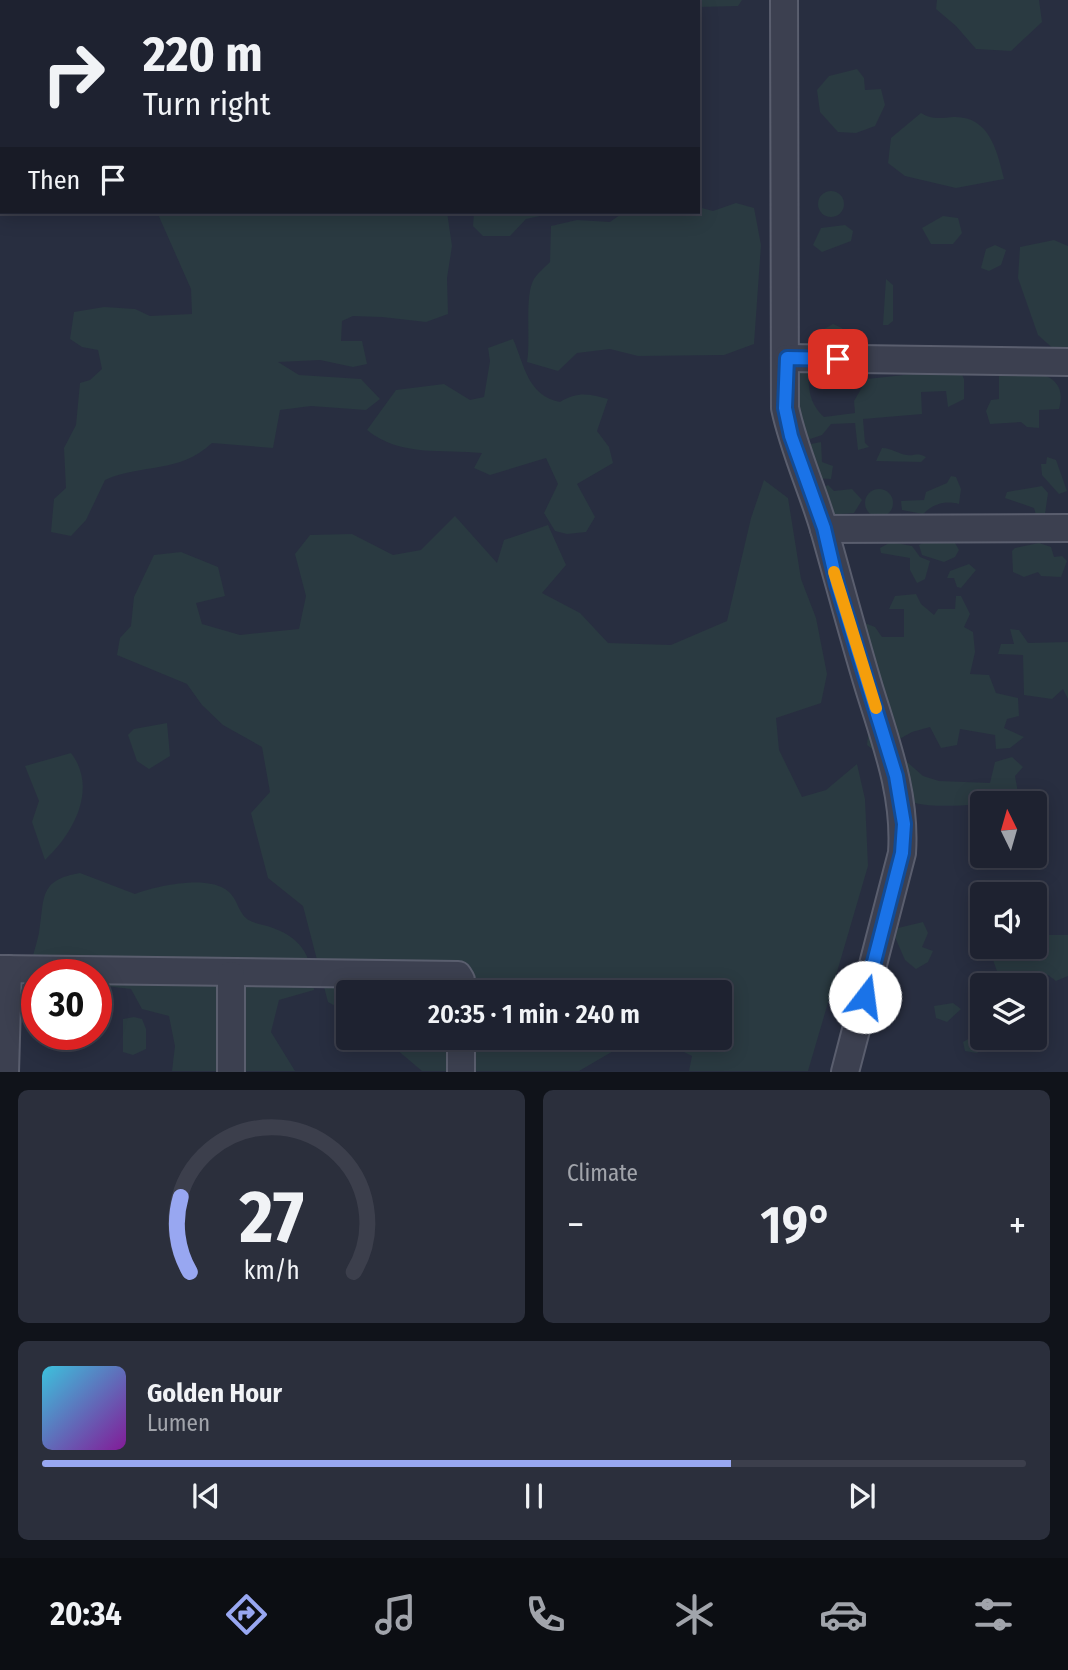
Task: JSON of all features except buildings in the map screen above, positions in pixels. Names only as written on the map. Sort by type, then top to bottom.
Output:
[{"type":"street","points":[[784,0],[787,358],[785,408],[791,436],[824,528],[837,584],[896,776],[904,824],[900,864],[845,1072]]},
{"type":"street","points":[[787,358],[1068,362]]},
{"type":"street","points":[[824,528],[1068,528]]},
{"type":"street","points":[[5,1072],[4,969],[231,975],[458,975],[459,980]]},
{"type":"street","points":[[231,975],[231,1072]]},
{"type":"street","points":[[461,1050],[461,1072]]},
{"type":"shaded area","points":[[700,0],[742,0],[738,6],[700,7]]},
{"type":"shaded area","points":[[937,0],[1039,0],[1042,22],[1011,51],[976,49],[956,26],[936,9]]},
{"type":"shaded area","points":[[857,69],[864,78],[865,90],[881,89],[885,105],[875,126],[856,133],[838,132],[820,112],[817,90],[829,76]]},
{"type":"shaded area","points":[[921,113],[933,118],[966,118],[976,122],[994,146],[1004,179],[956,188],[905,176],[888,163],[891,138]]},
{"type":"shaded area","points":[[831,191],[840,195],[844,204],[840,213],[831,217],[822,213],[818,204],[822,195]]},
{"type":"shaded area","points":[[736,203],[754,208],[761,245],[754,344],[724,355],[638,356],[610,349],[577,353],[558,371],[527,362],[529,296],[534,279],[550,262],[551,226],[577,220],[610,222],[621,214],[700,214],[700,208],[713,211]]},
{"type":"shaded area","points":[[158,214],[447,214],[452,246],[447,278],[448,314],[426,322],[353,316],[342,321],[341,341],[362,341],[367,364],[353,367],[320,360],[278,362],[299,375],[361,379],[380,399],[366,410],[311,406],[280,410],[273,448],[212,443],[199,453],[174,464],[133,471],[105,480],[86,520],[71,536],[51,532],[54,499],[66,488],[64,448],[76,425],[80,383],[90,380],[102,369],[98,350],[82,347],[70,339],[74,312],[104,307],[135,309],[150,316],[192,314],[191,289]]},
{"type":"shaded area","points":[[474,214],[549,214],[526,219],[510,236],[483,236],[473,226]]},
{"type":"shaded area","points":[[943,216],[958,218],[962,233],[953,244],[931,244],[922,228]]},
{"type":"shaded area","points":[[845,225],[853,231],[851,241],[822,252],[813,245],[821,228]]},
{"type":"shaded area","points":[[1054,240],[1068,246],[1068,347],[1056,351],[1038,335],[1018,278],[1020,247]]},
{"type":"shaded area","points":[[995,245],[1006,250],[1001,265],[989,271],[981,268],[986,249]]},
{"type":"shaded area","points":[[886,279],[893,285],[893,321],[883,325]]},
{"type":"shaded area","points":[[833,324],[842,328],[846,336],[841,348],[817,353],[811,345],[812,336]]},
{"type":"shaded area","points":[[513,339],[529,378],[540,393],[560,402],[584,394],[608,399],[597,431],[609,447],[613,463],[577,484],[595,517],[586,532],[567,534],[555,531],[544,513],[558,484],[546,458],[490,475],[474,468],[482,453],[407,448],[380,439],[367,430],[396,390],[444,384],[470,400],[484,397],[490,361],[488,348]]},
{"type":"shaded area","points":[[792,365],[808,368],[812,400],[824,417],[855,413],[854,401],[867,379],[913,374],[942,375],[948,366],[958,366],[964,379],[964,399],[948,407],[946,391],[921,392],[922,414],[863,419],[865,443],[869,447],[858,450],[855,423],[831,424],[822,435],[807,440],[796,431]]},
{"type":"shaded area","points":[[1018,366],[1051,378],[1060,390],[1059,409],[1039,410],[1039,428],[1027,427],[1021,422],[990,424],[986,411],[991,400],[999,399],[999,376]]},
{"type":"shaded area","points":[[821,442],[822,462],[833,466],[831,479],[814,478],[806,445]]},
{"type":"shaded area","points":[[882,448],[926,457],[921,462],[876,461]]},
{"type":"shaded area","points":[[1047,457],[1056,460],[1067,491],[1059,494],[1042,475],[1041,464],[1046,464]]},
{"type":"shaded area","points":[[951,476],[956,477],[961,489],[959,504],[940,504],[923,514],[902,510],[901,501],[924,500],[926,492],[947,483]]},
{"type":"shaded area","points":[[764,480],[788,498],[801,579],[816,618],[827,674],[821,703],[776,718],[779,750],[802,797],[826,790],[857,764],[865,799],[868,866],[808,1071],[689,1071],[692,1056],[680,1050],[732,1050],[732,980],[336,980],[336,1006],[328,1002],[303,906],[268,878],[251,813],[270,792],[262,747],[223,725],[202,705],[187,684],[117,655],[120,638],[131,626],[134,597],[154,555],[181,552],[218,567],[225,596],[196,603],[202,624],[240,635],[299,629],[306,596],[295,554],[310,535],[352,534],[393,555],[421,550],[455,516],[497,563],[504,540],[548,525],[566,565],[542,593],[580,613],[608,643],[671,645],[727,621],[751,518]]},
{"type":"shaded area","points":[[828,485],[834,491],[852,489],[862,500],[854,513],[842,514],[831,522],[823,488]]},
{"type":"shaded area","points":[[1042,486],[1048,493],[1045,514],[1036,515],[1034,508],[1005,498],[1007,492]]},
{"type":"shaded area","points":[[879,489],[889,493],[893,503],[889,513],[879,517],[869,513],[865,503],[869,493]]},
{"type":"shaded area","points":[[891,542],[912,546],[920,557],[930,561],[925,579],[917,583],[910,570],[910,558],[881,553],[880,548]]},
{"type":"shaded area","points":[[925,542],[955,543],[959,550],[955,557],[944,562],[922,555],[919,545]]},
{"type":"shaded area","points":[[1039,543],[1051,547],[1054,557],[1062,556],[1067,561],[1061,577],[1041,576],[1038,572],[1024,577],[1013,572],[1012,551]]},
{"type":"shaded area","points":[[969,564],[976,570],[961,588],[957,587],[954,578],[947,578],[950,571]]},
{"type":"shaded area","points":[[916,594],[921,604],[934,615],[938,609],[955,609],[956,596],[961,596],[970,614],[964,627],[973,632],[975,652],[970,674],[989,675],[996,693],[1018,698],[1019,716],[1007,719],[1004,728],[1024,737],[1010,748],[996,749],[995,735],[960,729],[957,745],[941,748],[930,727],[912,732],[876,752],[867,745],[870,718],[862,715],[859,704],[864,689],[862,622],[875,627],[882,637],[904,637],[904,609],[889,609],[895,596]]},
{"type":"shaded area","points":[[1010,629],[1019,630],[1028,643],[1068,642],[1068,699],[1063,689],[1052,699],[1024,695],[1023,655],[998,654],[1001,644],[1014,644]]},
{"type":"shaded area","points":[[167,723],[170,756],[149,769],[137,761],[128,735],[134,729]]},
{"type":"shaded area","points":[[71,753],[79,767],[82,781],[79,810],[65,837],[45,860],[32,822],[39,801],[25,766]]},
{"type":"shaded area","points":[[898,754],[923,776],[939,781],[990,783],[995,762],[1012,757],[1023,767],[1015,776],[1018,791],[970,791],[970,804],[934,806],[902,799],[888,789],[878,767],[884,759]]},
{"type":"shaded area","points":[[80,873],[135,894],[183,883],[220,887],[232,895],[247,919],[292,938],[299,944],[308,960],[314,990],[279,1000],[271,1032],[295,1071],[172,1071],[175,1046],[169,1016],[142,1009],[131,989],[112,987],[112,959],[31,959],[46,892],[57,880]]},
{"type":"shaded area","points":[[923,922],[928,933],[922,947],[933,951],[928,962],[916,969],[905,960],[895,937],[898,928]]},
{"type":"shaded area","points":[[1047,935],[1068,935],[1068,976],[1056,981],[1047,973],[998,973],[993,960],[989,959],[1047,959]]},
{"type":"shaded area","points":[[953,1003],[961,1009],[947,1022],[936,1018],[934,1006]]},
{"type":"shaded area","points":[[123,1019],[142,1019],[146,1029],[146,1049],[133,1055],[123,1052]]},
{"type":"shaded area","points":[[970,1038],[970,1050],[980,1050],[977,1053],[965,1051],[963,1042]]},
{"type":"shaded area","points":[[397,1050],[615,1050],[579,1071],[422,1071]]},
{"type":"slow traffic","points":[[834,572],[876,708]]},
{"type":"route","points":[[838,359],[787,358],[785,408],[791,436],[824,528],[837,584],[896,776],[901,801],[904,824],[902,853],[865,997]]}]
